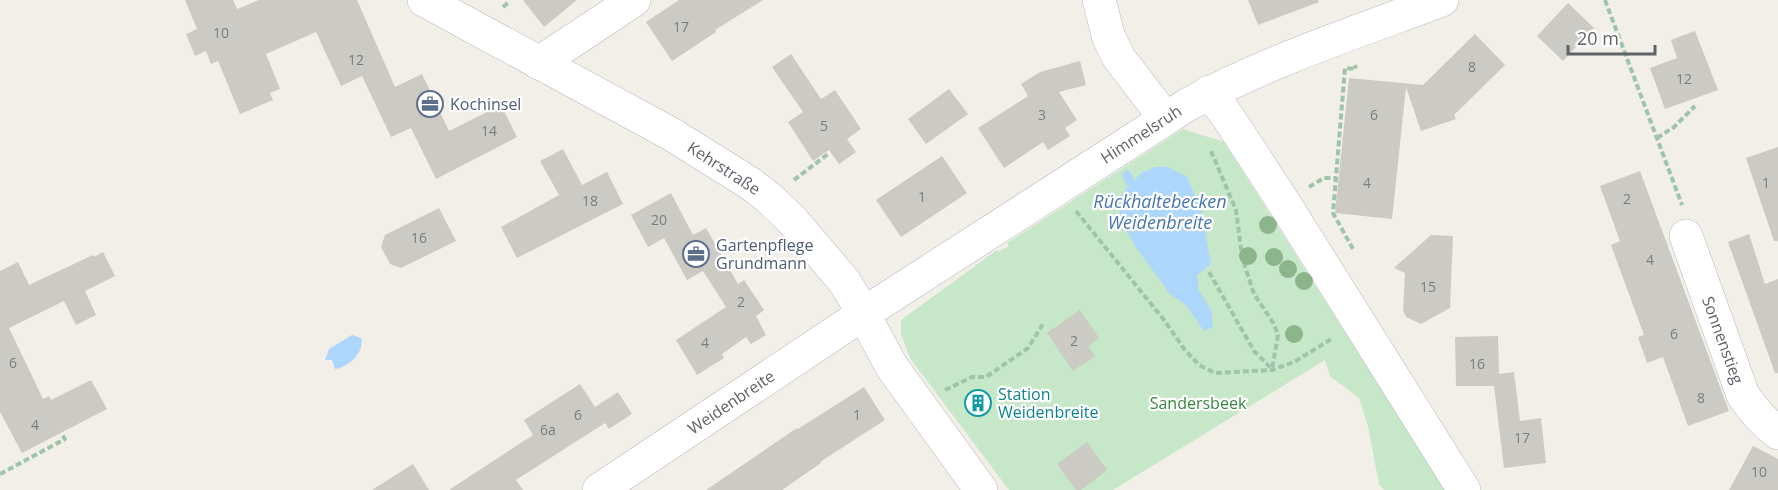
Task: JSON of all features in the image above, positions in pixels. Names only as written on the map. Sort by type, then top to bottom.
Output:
[{"type":"street","name":"Kehrstraße","points":[[424,0],[670,134],[751,184],[769,198],[792,220],[843,280],[892,367],[981,490]]},
{"type":"street","points":[[539,63],[634,0]]},
{"type":"street","points":[[1098,0],[1109,38],[1119,58],[1165,118]]},
{"type":"street","name":"Himmelsruh","points":[[863,314],[1165,118],[1218,104],[1312,49],[1442,0]]},
{"type":"street","points":[[1218,104],[1464,490]]},
{"type":"street","name":"Sonnenstieg","points":[[1686,236],[1743,395],[1766,425],[1778,433]]},
{"type":"street","name":"Weidenbreite","points":[[599,490],[863,314]]},
{"type":"path","points":[[1605,0],[1685,214],[1686,236]]},
{"type":"path","points":[[1350,68],[1345,68],[1333,213],[1353,249]]},
{"type":"path","points":[[1218,104],[1209,147],[1236,210],[1242,257],[1254,294],[1274,324],[1278,335],[1272,370]]},
{"type":"path","points":[[1656,138],[1674,127],[1695,106]]},
{"type":"path","points":[[769,198],[828,154]]},
{"type":"path","points":[[1315,183],[1324,177],[1336,178]]},
{"type":"path","points":[[1070,204],[1199,365],[1215,373],[1272,370],[1294,362],[1359,322]]},
{"type":"path","points":[[1209,272],[1254,351],[1272,370]]},
{"type":"path","points":[[918,406],[972,377],[986,377],[1028,348],[1043,324]]},
{"type":"path","points":[[0,474],[65,440],[61,433]]},
{"type":"green space","name":"Sandersbeek","points":[[1183,129],[1224,142],[1445,490],[1384,490],[1379,484],[1368,426],[1359,398],[1330,376],[1325,360],[1113,490],[1009,490],[910,358],[901,334],[901,320],[997,250],[998,252],[1009,246],[1007,243]]},
{"type":"water","name":"Rückhaltebecken Weidenbreite","points":[[1156,167],[1168,167],[1187,177],[1201,210],[1211,264],[1197,275],[1199,291],[1211,310],[1213,327],[1204,331],[1186,305],[1170,294],[1135,246],[1119,217],[1121,195],[1141,173]]},
{"type":"water","points":[[352,335],[361,338],[362,344],[358,354],[350,362],[335,369],[332,360],[325,360],[329,349]]},
{"type":"building","points":[[185,0],[233,0],[237,9],[259,0],[357,0],[395,87],[422,74],[449,131],[501,105],[517,137],[436,179],[411,128],[391,137],[362,76],[341,86],[316,32],[266,54],[280,89],[270,93],[273,100],[240,114],[218,61],[211,64],[206,51],[195,56],[186,34],[197,29]]},
{"type":"building","points":[[523,0],[577,0],[544,27]]},
{"type":"building","points":[[679,0],[763,0],[715,30],[716,32],[672,61],[646,22]]},
{"type":"building","points":[[1248,0],[1318,0],[1319,2],[1258,25]]},
{"type":"building","points":[[1568,3],[1594,28],[1563,61],[1537,36]]},
{"type":"building","points":[[1695,31],[1718,90],[1665,109],[1650,68],[1677,58],[1671,40]]},
{"type":"building","points":[[1475,34],[1505,65],[1454,115],[1456,119],[1421,131],[1406,87],[1392,219],[1335,213],[1349,78],[1423,85]]},
{"type":"building","points":[[791,54],[821,99],[835,90],[861,129],[847,139],[856,152],[839,164],[829,150],[813,161],[788,122],[803,112],[772,67]]},
{"type":"building","points":[[1080,61],[1086,85],[1059,92],[1077,120],[1065,128],[1070,136],[1048,150],[1043,142],[1004,168],[978,128],[1028,96],[1021,84],[1040,72]]},
{"type":"building","points":[[949,89],[968,114],[926,144],[908,119]]},
{"type":"building","points":[[1778,147],[1778,241],[1774,241],[1746,158]]},
{"type":"building","points":[[563,149],[582,185],[607,172],[623,204],[517,258],[501,227],[559,195],[540,161]]},
{"type":"building","points":[[942,156],[967,193],[901,237],[876,200]]},
{"type":"building","points":[[1640,171],[1729,411],[1688,426],[1663,357],[1647,363],[1638,337],[1644,335],[1611,245],[1620,241],[1600,186]]},
{"type":"building","points":[[671,193],[693,235],[706,228],[738,284],[744,280],[764,310],[756,316],[766,335],[751,344],[746,337],[722,354],[724,358],[697,375],[676,340],[726,307],[703,271],[687,280],[664,238],[648,247],[631,215]]},
{"type":"building","points":[[439,208],[456,241],[401,268],[390,264],[381,247],[385,235]]},
{"type":"building","points":[[1749,234],[1765,284],[1778,279],[1778,373],[1775,373],[1728,242]]},
{"type":"building","points":[[1431,235],[1453,236],[1450,308],[1421,324],[1406,317],[1403,310],[1405,273],[1394,268]]},
{"type":"building","points":[[103,252],[115,276],[85,291],[96,315],[76,325],[64,301],[9,328],[43,399],[49,396],[51,400],[91,380],[107,409],[22,453],[0,412],[0,271],[18,262],[29,285]]},
{"type":"building","points":[[1080,310],[1099,338],[1088,346],[1095,356],[1073,371],[1047,333]]},
{"type":"building","points":[[1498,336],[1499,374],[1514,372],[1520,421],[1541,418],[1546,463],[1504,468],[1494,386],[1456,386],[1455,337]]},
{"type":"building","points":[[580,384],[595,407],[618,392],[632,414],[609,429],[602,418],[605,423],[516,480],[523,490],[449,490],[533,435],[524,420]]},
{"type":"building","points":[[864,387],[885,420],[782,490],[706,490],[797,428]]},
{"type":"building","points":[[1087,442],[1107,470],[1081,490],[1076,490],[1057,464]]},
{"type":"building","points":[[1753,446],[1778,459],[1778,490],[1729,490]]},
{"type":"building","points":[[413,464],[429,490],[372,490]]},
{"type":"waterway","points":[[1127,175],[1136,195]]},
{"type":"place","name":"Kochinsel","points":[[430,104]]},
{"type":"place","name":"Gartenpflege Grundmann","points":[[696,254]]},
{"type":"place","name":"Station Weidenbreite","points":[[978,403]]}]
